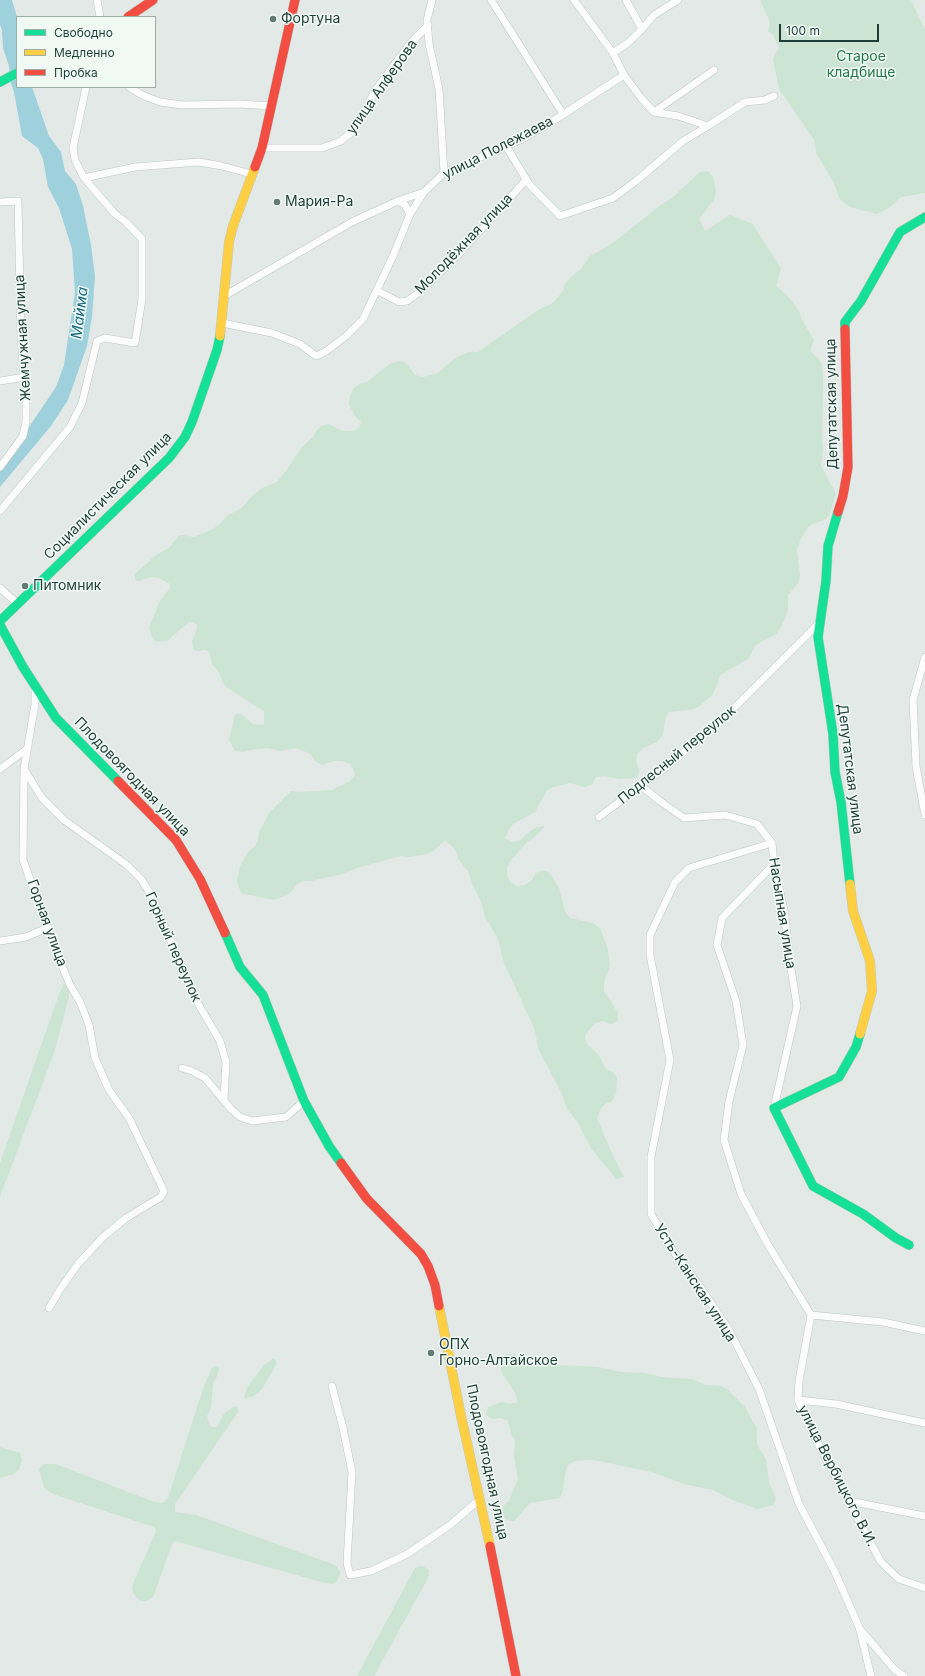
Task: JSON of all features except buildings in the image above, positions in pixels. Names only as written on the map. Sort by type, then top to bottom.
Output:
[{"type":"street","points":[[97,0],[100,16]]},
{"type":"street","points":[[129,16],[153,0]]},
{"type":"street","name":"Социалистическая улица","points":[[0,621],[163,463],[185,437],[192,422],[218,350],[222,323],[229,242],[251,174],[262,148],[295,0]]},
{"type":"street","points":[[432,0],[427,20],[429,44],[439,89],[444,173]]},
{"type":"street","points":[[491,0],[563,114]]},
{"type":"street","points":[[574,0],[613,53],[624,75],[641,98],[654,112],[693,119],[708,126]]},
{"type":"street","points":[[626,0],[642,29]]},
{"type":"street","points":[[613,53],[629,42],[654,15],[678,0]]},
{"type":"street","name":"улица Алферова","points":[[262,148],[322,148],[341,141],[353,131],[377,88],[404,51],[428,26]]},
{"type":"street","points":[[654,112],[714,70]]},
{"type":"street","points":[[1,81],[16,74]]},
{"type":"street","name":"улица Полежаева","points":[[224,296],[352,222],[398,201],[424,192],[444,173],[529,135],[624,75]]},
{"type":"street","points":[[0,511],[70,427],[82,403],[98,341],[105,338],[135,343],[142,299],[142,239],[126,222],[115,214],[84,178],[75,160],[73,148],[86,88]]},
{"type":"street","points":[[131,88],[142,95],[160,102],[182,104],[240,104],[272,106]]},
{"type":"street","points":[[506,146],[526,180],[560,216],[613,198],[636,181],[683,141],[745,102],[765,100],[774,96]]},
{"type":"street","points":[[84,178],[134,167],[199,162],[222,166],[251,174]]},
{"type":"street","name":"Молодёжная улица","points":[[378,291],[399,302],[407,301],[417,294],[457,256],[526,180]]},
{"type":"street","points":[[222,323],[272,333],[300,344],[316,356],[325,352],[346,336],[363,319],[378,291],[410,214],[424,192]]},
{"type":"street","name":"Жемчужная улица","points":[[0,202],[18,201],[21,337],[25,377],[26,422],[23,436],[0,467]]},
{"type":"street","points":[[398,201],[405,205],[410,214]]},
{"type":"street","name":"Депутатская улица","points":[[774,1108],[839,1076],[856,1047],[872,991],[870,960],[853,910],[841,802],[835,772],[833,734],[818,637],[826,582],[828,546],[843,496],[848,467],[845,322],[861,301],[900,232],[925,218]]},
{"type":"street","points":[[0,380],[25,377]]},
{"type":"street","points":[[0,588],[17,603]]},
{"type":"street","name":"Подлесный переулок","points":[[599,817],[722,720],[820,622]]},
{"type":"street","name":"Плодовоягодная улица","points":[[0,625],[34,686],[56,718],[176,840],[200,879],[240,967],[263,995],[304,1101],[329,1146],[367,1199],[421,1254],[428,1266],[435,1285],[443,1319],[461,1416],[480,1499],[516,1676]]},
{"type":"street","points":[[925,657],[913,700],[916,766],[925,815]]},
{"type":"street","name":"Горная улица","points":[[34,686],[35,704],[24,769],[23,860],[47,928],[70,985],[80,1002],[89,1025],[95,1058],[109,1090],[129,1118],[164,1190],[161,1197],[126,1218],[103,1237],[78,1264],[60,1288],[49,1308]]},
{"type":"street","points":[[0,769],[27,749]]},
{"type":"street","name":"Горный переулок","points":[[24,769],[42,798],[64,820],[127,865],[140,879],[152,896],[194,995],[220,1041],[226,1062],[224,1100]]},
{"type":"street","name":"Насыпная улица","points":[[640,785],[684,818],[725,815],[757,824],[772,843],[774,864],[785,915],[789,956],[797,1006],[774,1108]]},
{"type":"street","name":"Усть-Канская улица","points":[[772,843],[689,868],[675,882],[650,935],[650,955],[670,1060],[651,1157],[651,1214],[671,1248],[701,1288],[729,1330],[759,1389],[799,1504],[834,1570],[859,1627],[871,1676]]},
{"type":"street","points":[[774,864],[722,918],[717,945],[736,1001],[743,1045],[729,1101],[724,1140],[741,1194],[766,1243],[811,1315],[883,1322],[925,1331]]},
{"type":"street","points":[[0,941],[26,937],[47,928]]},
{"type":"street","points":[[182,1068],[192,1071],[205,1078],[230,1109],[240,1117],[252,1121],[286,1118],[304,1101]]},
{"type":"street","points":[[774,1108],[813,1186],[863,1214],[896,1238],[909,1245]]},
{"type":"street","name":"улица Вербицкого В.И.","points":[[811,1315],[799,1381],[798,1400],[815,1438],[881,1562],[899,1579],[925,1588]]},
{"type":"street","points":[[332,1386],[343,1428],[352,1472],[347,1563],[350,1575],[371,1571],[407,1554],[450,1525],[480,1499]]},
{"type":"street","points":[[798,1400],[836,1404],[925,1423]]},
{"type":"street","points":[[849,1500],[925,1516]]},
{"type":"street","points":[[859,1627],[895,1670],[904,1676]]},
{"type":"green space","name":"Старое кладбище","points":[[760,0],[911,0],[925,30],[925,193],[901,197],[890,207],[877,214],[850,207],[840,199],[833,181],[816,153],[815,141],[779,89],[773,59],[779,48],[773,35],[768,31],[770,22]]},
{"type":"green space","points":[[708,171],[713,177],[716,190],[715,198],[699,219],[705,231],[730,215],[753,224],[781,269],[776,286],[786,294],[799,311],[802,320],[814,340],[810,351],[818,358],[822,365],[823,381],[823,449],[821,466],[836,494],[829,516],[808,527],[800,541],[797,550],[800,574],[799,582],[788,595],[788,610],[781,627],[776,634],[756,645],[748,659],[720,675],[712,695],[701,705],[694,709],[669,712],[665,718],[663,735],[657,742],[643,748],[637,754],[636,762],[639,770],[637,778],[620,779],[604,776],[596,777],[592,784],[585,787],[570,783],[547,790],[535,812],[513,824],[505,838],[512,842],[519,841],[530,831],[537,827],[545,826],[534,838],[527,842],[511,860],[507,867],[507,875],[510,882],[517,886],[525,885],[532,880],[536,873],[543,870],[550,873],[559,888],[565,912],[570,918],[593,923],[600,928],[608,950],[610,966],[604,982],[604,991],[618,1013],[618,1021],[611,1024],[603,1021],[595,1023],[585,1035],[586,1043],[598,1054],[606,1069],[613,1072],[617,1078],[616,1094],[612,1101],[605,1104],[600,1110],[597,1118],[613,1156],[624,1177],[616,1179],[591,1148],[577,1121],[567,1109],[562,1094],[538,1048],[535,1030],[504,963],[498,939],[485,917],[481,901],[473,886],[468,871],[458,859],[456,851],[451,845],[445,841],[433,851],[426,854],[410,857],[401,856],[357,868],[342,874],[311,881],[304,881],[297,884],[287,895],[273,900],[241,893],[237,882],[240,866],[249,851],[255,846],[258,840],[259,832],[269,813],[291,791],[332,790],[350,781],[355,775],[354,771],[350,764],[342,761],[334,761],[322,765],[315,761],[311,754],[296,748],[280,751],[268,748],[243,752],[235,751],[229,740],[234,716],[241,714],[253,724],[261,725],[264,724],[264,711],[226,687],[220,674],[212,664],[209,652],[205,650],[196,651],[193,649],[192,641],[197,625],[193,622],[189,622],[167,641],[158,642],[153,640],[149,628],[160,601],[170,588],[170,584],[159,578],[151,577],[139,581],[135,580],[135,574],[156,555],[169,548],[178,536],[182,535],[194,537],[211,530],[219,525],[228,515],[242,508],[252,496],[262,488],[277,482],[301,448],[312,438],[321,426],[329,424],[343,431],[358,429],[361,422],[355,416],[349,404],[353,389],[359,384],[367,382],[391,363],[399,361],[406,363],[415,375],[423,377],[438,373],[455,358],[469,352],[478,352],[538,310],[553,303],[563,291],[565,284],[581,269],[590,256],[610,245],[662,204],[672,198],[700,172]]},
{"type":"green space","points":[[64,984],[68,986],[69,997],[54,1053],[0,1197],[0,1163],[59,994]]},
{"type":"green space","points":[[506,1354],[514,1354],[530,1364],[598,1367],[621,1372],[645,1373],[661,1377],[691,1379],[706,1385],[721,1386],[728,1390],[745,1407],[757,1429],[757,1445],[766,1459],[769,1483],[776,1498],[773,1505],[758,1509],[735,1501],[713,1490],[684,1484],[652,1472],[594,1460],[584,1460],[575,1461],[568,1465],[560,1498],[530,1503],[514,1521],[506,1520],[502,1515],[503,1506],[509,1501],[518,1479],[514,1456],[515,1440],[511,1434],[507,1420],[500,1418],[492,1419],[486,1415],[488,1407],[502,1402],[510,1404],[517,1402],[516,1394],[503,1375],[501,1368],[501,1360]]},
{"type":"green space","points":[[274,1358],[276,1365],[262,1389],[252,1397],[244,1398],[250,1383],[264,1365]]},
{"type":"green space","points":[[215,1366],[219,1368],[213,1384],[211,1408],[207,1416],[209,1424],[212,1427],[216,1427],[224,1414],[233,1407],[237,1406],[238,1412],[175,1504],[175,1512],[196,1515],[335,1565],[340,1571],[340,1575],[333,1584],[175,1541],[172,1544],[153,1597],[146,1601],[142,1601],[133,1593],[132,1586],[155,1534],[156,1530],[154,1527],[56,1495],[46,1490],[44,1487],[39,1469],[44,1464],[56,1464],[154,1502],[162,1503],[165,1501],[168,1498],[204,1386],[212,1368]]},
{"type":"green space","points":[[0,1447],[20,1453],[22,1461],[19,1469],[14,1474],[0,1478]]},
{"type":"green space","points":[[423,1566],[429,1570],[428,1578],[374,1676],[357,1676],[415,1568]]},
{"type":"water","name":"Майма","points":[[0,0],[12,0],[17,16],[16,88],[32,88],[49,136],[61,152],[65,171],[76,184],[83,206],[91,245],[95,276],[92,317],[87,346],[68,400],[51,426],[0,487],[0,470],[56,387],[64,365],[75,292],[72,249],[59,208],[48,187],[43,159],[38,148],[22,136],[14,92],[10,80],[9,66],[3,48],[2,30],[0,25]]},
{"type":"traffic: fast","points":[[0,82],[16,74]]},
{"type":"traffic: fast","points":[[845,329],[845,322],[861,301],[900,232],[925,217]]},
{"type":"traffic: fast","points":[[0,621],[169,458],[185,437],[192,422],[217,350],[220,336]]},
{"type":"traffic: fast","points":[[838,512],[828,546],[826,581],[818,637],[833,734],[835,772],[841,802],[850,884]]},
{"type":"traffic: fast","points":[[0,625],[23,667],[56,718],[118,781]]},
{"type":"traffic: fast","points":[[225,933],[240,967],[263,995],[304,1101],[329,1146],[341,1163]]},
{"type":"traffic: fast","points":[[860,1034],[856,1047],[839,1077],[774,1108],[813,1186],[863,1214],[896,1238],[909,1245]]},
{"type":"traffic: slow","points":[[220,336],[229,242],[233,226],[255,167]]},
{"type":"traffic: slow","points":[[850,884],[853,911],[870,961],[872,991],[860,1034]]},
{"type":"traffic: slow","points":[[439,1306],[461,1416],[490,1546]]},
{"type":"traffic: jam","points":[[129,16],[153,0]]},
{"type":"traffic: jam","points":[[255,167],[262,148],[295,0]]},
{"type":"traffic: jam","points":[[838,512],[843,496],[848,467],[845,329]]},
{"type":"traffic: jam","points":[[118,781],[176,840],[200,879],[225,933]]},
{"type":"traffic: jam","points":[[341,1163],[367,1199],[421,1254],[428,1266],[435,1285],[439,1306]]},
{"type":"traffic: jam","points":[[490,1546],[516,1676]]},
{"type":"place","name":"Фортуна","points":[[273,19]]},
{"type":"place","name":"Мария-Ра","points":[[277,202]]},
{"type":"place","name":"Питомник","points":[[25,586]]},
{"type":"place","name":"ОПХ Горно-Алтайское","points":[[431,1353]]}]
